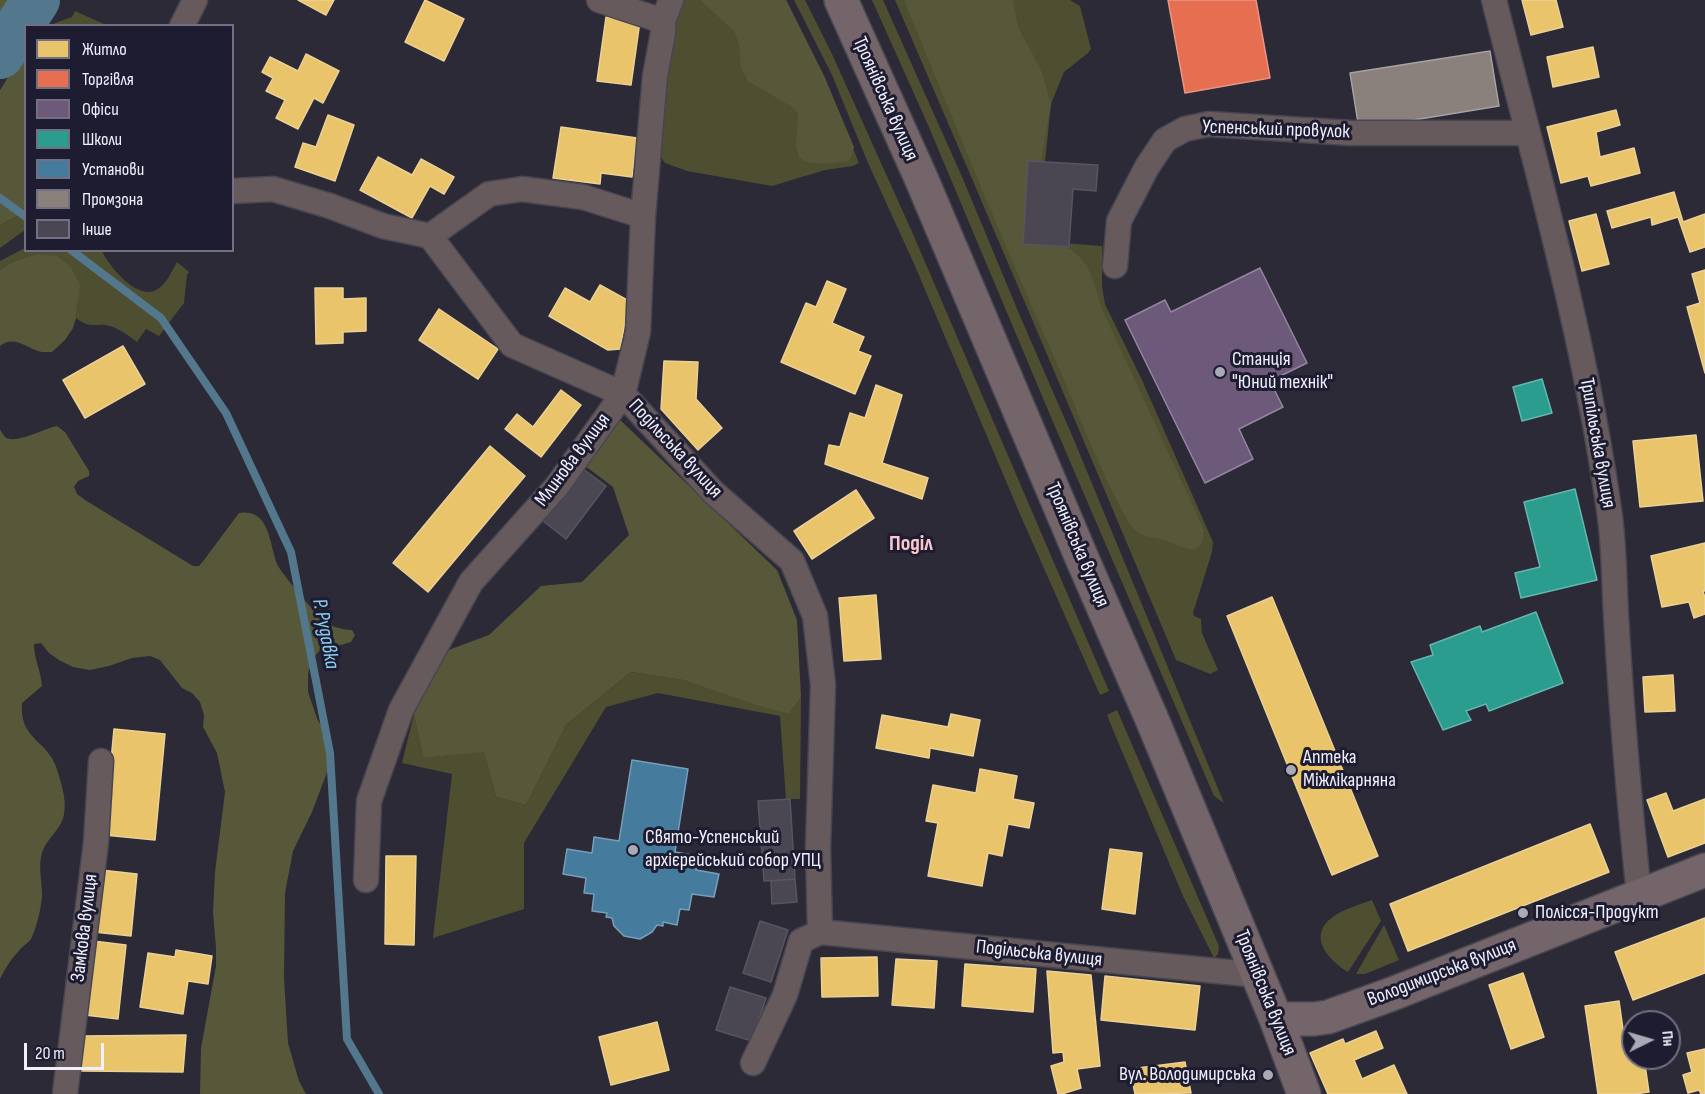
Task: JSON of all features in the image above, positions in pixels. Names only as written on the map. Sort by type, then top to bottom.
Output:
[{"type":"street","points":[[183,24],[195,0]]},
{"type":"street","points":[[599,0],[667,10]]},
{"type":"street","name":"Троянівська вулиця","points":[[841,0],[926,189],[1154,724],[1276,1019],[1304,1094]]},
{"type":"street","name":"Трипільська вулиця","points":[[1494,0],[1572,313],[1595,424],[1611,520],[1629,794],[1639,895]]},
{"type":"street","name":"Млинова вулиця","points":[[366,880],[369,801],[400,710],[471,582],[557,486],[623,394],[638,332],[643,216],[655,76],[667,10]]},
{"type":"street","name":"Успенський провулок","points":[[1115,266],[1119,221],[1147,167],[1165,140],[1185,129],[1209,124],[1351,133],[1527,133]]},
{"type":"street","points":[[234,191],[273,189],[330,206],[383,226],[430,236],[489,194],[522,189],[584,196],[643,216]]},
{"type":"street","name":"Подільська вулиця","points":[[430,236],[512,345],[623,394],[713,492],[792,561],[815,616],[823,685],[818,848],[820,932],[1258,975]]},
{"type":"street","name":"Замкова вулиця","points":[[65,1094],[96,842],[101,761]]},
{"type":"street","name":"Володимирська вулиця","points":[[1276,1019],[1328,1017],[1392,994],[1705,870]]},
{"type":"street","points":[[753,1063],[785,995],[801,941],[820,932]]},
{"type":"shaded area","points":[[661,0],[786,0],[825,78],[859,163],[825,170],[772,186],[687,171],[665,163],[659,155]]},
{"type":"shaded area","points":[[794,0],[805,0],[832,54],[913,234],[1109,691],[1100,695],[1019,512],[915,266],[868,163],[832,75]]},
{"type":"shaded area","points":[[872,0],[883,0],[963,179],[1224,803],[1214,796],[928,125]]},
{"type":"shaded area","points":[[895,0],[1070,0],[1080,6],[1091,49],[1064,72],[1051,104],[1037,241],[1102,246],[1102,286],[1105,304],[1142,380],[1213,542],[1193,613],[1201,619],[1202,633],[1218,670],[1210,674],[1176,660]]},
{"type":"shaded area","points":[[75,11],[104,24],[54,24],[72,17]]},
{"type":"shaded area","points":[[24,213],[24,231],[0,248],[0,225]]},
{"type":"shaded area","points":[[24,249],[24,252],[103,252],[110,265],[124,279],[139,290],[147,292],[162,286],[177,262],[189,272],[184,303],[159,336],[146,329],[137,342],[114,327],[90,325],[76,318],[78,303],[38,254],[13,262],[0,270],[0,261]]},
{"type":"shaded area","points":[[631,672],[683,680],[789,714],[801,697],[800,799],[786,799],[780,716],[658,693],[606,707],[524,843],[524,909],[433,938],[452,774],[402,763],[414,714],[423,758],[484,751],[496,797],[526,805],[566,725]]},
{"type":"shaded area","points":[[1117,710],[1219,946],[1218,954],[1214,958],[1183,896],[1107,715]]},
{"type":"shaded area","points":[[1372,900],[1381,921],[1348,972],[1324,949],[1321,942],[1323,927],[1338,913]]},
{"type":"shaded area","points":[[1384,925],[1399,960],[1365,974],[1356,974]]},
{"type":"green space","points":[[0,0],[11,0],[0,25]]},
{"type":"green space","points":[[700,0],[786,0],[825,78],[854,147],[848,161],[825,164],[806,162],[799,157],[796,147],[798,114],[792,107],[748,81],[741,68],[739,44],[734,31]]},
{"type":"green space","points":[[904,0],[1013,0],[1018,27],[1042,72],[1051,104],[1041,163],[1048,242],[1075,253],[1082,259],[1091,274],[1102,309],[1204,530],[1199,547],[1188,549],[1145,536],[1128,522],[1089,439]]},
{"type":"green space","points":[[24,55],[24,213],[0,225],[0,90],[16,63]]},
{"type":"green space","points":[[38,254],[57,256],[70,266],[80,285],[73,328],[65,340],[52,352],[42,352],[10,341],[0,346],[0,270],[13,262]]},
{"type":"green space","points":[[618,418],[777,570],[797,620],[801,697],[789,714],[683,680],[631,672],[566,725],[526,805],[496,797],[484,752],[423,758],[414,714],[443,652],[489,635],[541,586],[582,582],[629,535],[613,487],[584,465]]},
{"type":"green space","points":[[57,426],[65,432],[89,471],[89,476],[78,481],[74,487],[77,494],[85,500],[193,566],[199,566],[239,513],[257,516],[267,530],[278,566],[293,586],[326,623],[352,630],[355,635],[351,642],[328,646],[319,651],[311,661],[308,674],[308,692],[318,721],[329,735],[334,754],[312,812],[293,851],[285,893],[284,979],[288,1043],[299,1081],[306,1094],[200,1094],[201,1048],[216,966],[213,912],[215,872],[225,792],[217,753],[203,727],[204,715],[200,702],[192,693],[182,688],[160,660],[150,656],[132,658],[90,670],[73,667],[49,653],[41,643],[34,644],[42,686],[22,703],[22,715],[29,732],[53,759],[62,786],[65,809],[63,819],[42,853],[40,868],[42,899],[33,935],[13,958],[0,979],[0,429],[5,437],[16,439]]},
{"type":"building: Житло","points":[[298,0],[334,0],[326,15]]},
{"type":"building: Житло","points":[[425,0],[464,19],[444,61],[405,42]]},
{"type":"building: Житло","points":[[1522,0],[1556,0],[1563,27],[1531,35]]},
{"type":"building: Житло","points":[[606,17],[640,21],[631,85],[597,81]]},
{"type":"building: Житло","points":[[1593,47],[1599,77],[1553,87],[1547,57]]},
{"type":"building: Житло","points":[[306,54],[339,71],[323,103],[314,98],[298,129],[276,118],[285,100],[266,91],[273,78],[262,72],[270,57],[298,71]]},
{"type":"building: Житло","points":[[1616,110],[1620,125],[1596,132],[1600,157],[1634,148],[1640,173],[1591,186],[1588,176],[1561,183],[1547,127]]},
{"type":"building: Житло","points":[[328,115],[354,125],[335,181],[295,167],[303,143],[316,147]]},
{"type":"building: Житло","points":[[561,127],[637,138],[632,177],[601,173],[600,184],[553,178]]},
{"type":"building: Житло","points":[[378,157],[412,175],[421,159],[454,177],[444,194],[430,186],[412,218],[360,190]]},
{"type":"building: Житло","points":[[1674,192],[1683,222],[1705,214],[1705,247],[1690,252],[1678,217],[1652,225],[1651,217],[1612,228],[1607,211]]},
{"type":"building: Житло","points":[[1596,214],[1609,264],[1582,271],[1569,221]]},
{"type":"building: Житло","points":[[1705,270],[1705,373],[1687,307],[1700,303],[1692,274]]},
{"type":"building: Житло","points":[[827,281],[846,289],[832,323],[864,337],[858,351],[871,356],[855,394],[781,362],[806,303],[816,307]]},
{"type":"building: Житло","points":[[600,285],[629,301],[620,349],[608,350],[549,316],[565,288],[590,302]]},
{"type":"building: Житло","points":[[315,288],[343,288],[343,299],[366,298],[366,331],[343,332],[343,343],[316,344]]},
{"type":"building: Житло","points":[[439,309],[498,349],[478,379],[419,340]]},
{"type":"building: Житло","points":[[123,346],[145,384],[85,418],[63,380]]},
{"type":"building: Житло","points":[[664,361],[698,362],[696,399],[722,428],[698,450],[661,409]]},
{"type":"building: Житло","points":[[876,385],[902,395],[882,463],[928,478],[922,499],[825,464],[829,445],[840,447],[850,413],[865,418]]},
{"type":"building: Житло","points":[[561,390],[581,405],[541,457],[505,429],[517,414],[533,427]]},
{"type":"building: Житло","points":[[1696,435],[1703,501],[1640,507],[1633,441]]},
{"type":"building: Житло","points":[[490,446],[525,476],[428,592],[393,563]]},
{"type":"building: Житло","points":[[856,490],[874,518],[812,559],[794,531]]},
{"type":"building: Житло","points":[[1705,543],[1705,591],[1703,591],[1705,614],[1694,618],[1689,602],[1662,607],[1651,556]]},
{"type":"building: Житло","points":[[876,595],[881,659],[844,661],[839,598]]},
{"type":"building: Житло","points":[[1272,597],[1378,856],[1332,875],[1227,616]]},
{"type":"building: Житло","points":[[1673,675],[1675,711],[1645,712],[1643,677]]},
{"type":"building: Житло","points":[[951,714],[980,720],[973,756],[930,748],[929,758],[876,748],[882,715],[948,727]]},
{"type":"building: Житло","points":[[114,729],[165,734],[155,840],[104,835]]},
{"type":"building: Житло","points":[[980,769],[1017,776],[1013,799],[1034,803],[1029,828],[1008,824],[1002,856],[988,853],[982,886],[928,876],[938,823],[926,821],[933,785],[976,793]]},
{"type":"building: Житло","points":[[1666,793],[1673,811],[1705,799],[1705,843],[1668,857],[1647,800]]},
{"type":"building: Житло","points":[[1590,824],[1609,872],[1408,951],[1390,904]]},
{"type":"building: Житло","points":[[1110,849],[1142,853],[1135,914],[1102,909]]},
{"type":"building: Житло","points":[[386,856],[416,856],[414,945],[385,944]]},
{"type":"building: Житло","points":[[101,870],[137,874],[131,936],[94,932]]},
{"type":"building: Житло","points":[[1705,918],[1705,973],[1633,1000],[1615,952]]},
{"type":"building: Житло","points":[[93,941],[126,945],[118,1019],[85,1015]]},
{"type":"building: Житло","points":[[176,950],[212,956],[208,984],[188,981],[183,1014],[140,1007],[148,953],[175,957]]},
{"type":"building: Житло","points":[[877,957],[878,996],[822,997],[821,958]]},
{"type":"building: Житло","points":[[896,959],[937,961],[934,1008],[892,1005]]},
{"type":"building: Житло","points":[[965,964],[1036,969],[1033,1012],[962,1006]]},
{"type":"building: Житло","points":[[1047,971],[1091,975],[1100,1066],[1077,1069],[1081,1088],[1062,1094],[1058,1094],[1051,1066],[1064,1062],[1063,1052],[1053,1053]]},
{"type":"building: Житло","points":[[1523,973],[1544,1037],[1511,1049],[1489,985]]},
{"type":"building: Житло","points":[[1105,976],[1200,986],[1195,1030],[1101,1020]]},
{"type":"building: Житло","points":[[1619,1001],[1621,1070],[1646,1070],[1649,1092],[1598,1094],[1585,1006]]},
{"type":"building: Житло","points":[[657,1022],[669,1070],[611,1085],[599,1037]]},
{"type":"building: Житло","points":[[1376,1031],[1383,1048],[1354,1060],[1362,1079],[1394,1065],[1407,1094],[1328,1094],[1310,1053],[1343,1039],[1345,1044]]},
{"type":"building: Житло","points":[[186,1035],[183,1072],[81,1071],[83,1036]]},
{"type":"building: Житло","points":[[1705,1049],[1705,1094],[1701,1094],[1699,1090],[1688,1093],[1683,1075],[1692,1072],[1687,1053]]},
{"type":"building: Житло","points":[[1185,1062],[1191,1093],[1135,1094],[1130,1069]]},
{"type":"building: Торгівля","points":[[1168,0],[1256,0],[1270,78],[1185,93]]},
{"type":"building: Офіси","name":"Станція \"Юний технік\"","points":[[1260,268],[1307,363],[1270,381],[1283,407],[1239,429],[1253,459],[1205,483],[1125,320],[1165,300],[1171,312]]},
{"type":"building: Школи","points":[[1542,379],[1552,413],[1522,421],[1513,387]]},
{"type":"building: Школи","points":[[1575,489],[1597,580],[1521,598],[1515,573],[1540,567],[1524,502]]},
{"type":"building: Школи","points":[[1536,612],[1563,683],[1489,711],[1486,704],[1466,711],[1471,720],[1443,730],[1411,662],[1433,655],[1430,645],[1480,626],[1482,632]]},
{"type":"building: Установи","name":"Свято-Успенський архієрейський собор УПЦ","points":[[632,760],[688,769],[675,852],[698,856],[696,870],[719,874],[714,897],[692,894],[689,910],[680,909],[677,925],[663,922],[663,926],[657,925],[652,932],[640,939],[624,936],[614,926],[612,918],[606,917],[607,913],[592,911],[594,894],[584,893],[586,878],[563,874],[567,849],[592,853],[594,837],[619,841]]},
{"type":"building: Промзона","points":[[1490,51],[1499,106],[1359,129],[1350,73]]},
{"type":"building: Інше","points":[[1028,161],[1098,165],[1096,191],[1073,189],[1069,247],[1023,244]]},
{"type":"building: Інше","points":[[583,469],[606,486],[566,539],[543,521]]},
{"type":"building: Інше","points":[[790,799],[795,879],[764,881],[758,801]]},
{"type":"building: Інше","points":[[795,879],[797,902],[772,904],[771,881]]},
{"type":"building: Інше","points":[[760,921],[788,930],[771,982],[743,973]]},
{"type":"building: Інше","points":[[730,987],[766,998],[752,1041],[716,1030]]},
{"type":"waterway","points":[[0,55],[36,0]]},
{"type":"waterway","name":"Р. Рудавка","points":[[0,198],[24,216]]},
{"type":"waterway","name":"Р. Рудавка","points":[[74,252],[161,318],[226,413],[291,552],[330,753],[347,1039],[379,1094]]},
{"type":"place","name":"Станція \"Юний технік\"","points":[[1220,372]]},
{"type":"place","name":"Аптека Міжлікарняна","points":[[1291,770]]},
{"type":"place","name":"Свято-Успенський архієрейський собор УПЦ","points":[[633,850]]},
{"type":"place","name":"Полісся-Продукт","points":[[1523,913]]},
{"type":"place","name":"Вул. Володимирська","points":[[1268,1075]]},
{"type":"district","name":"Поділ","points":[[911,544]]}]
